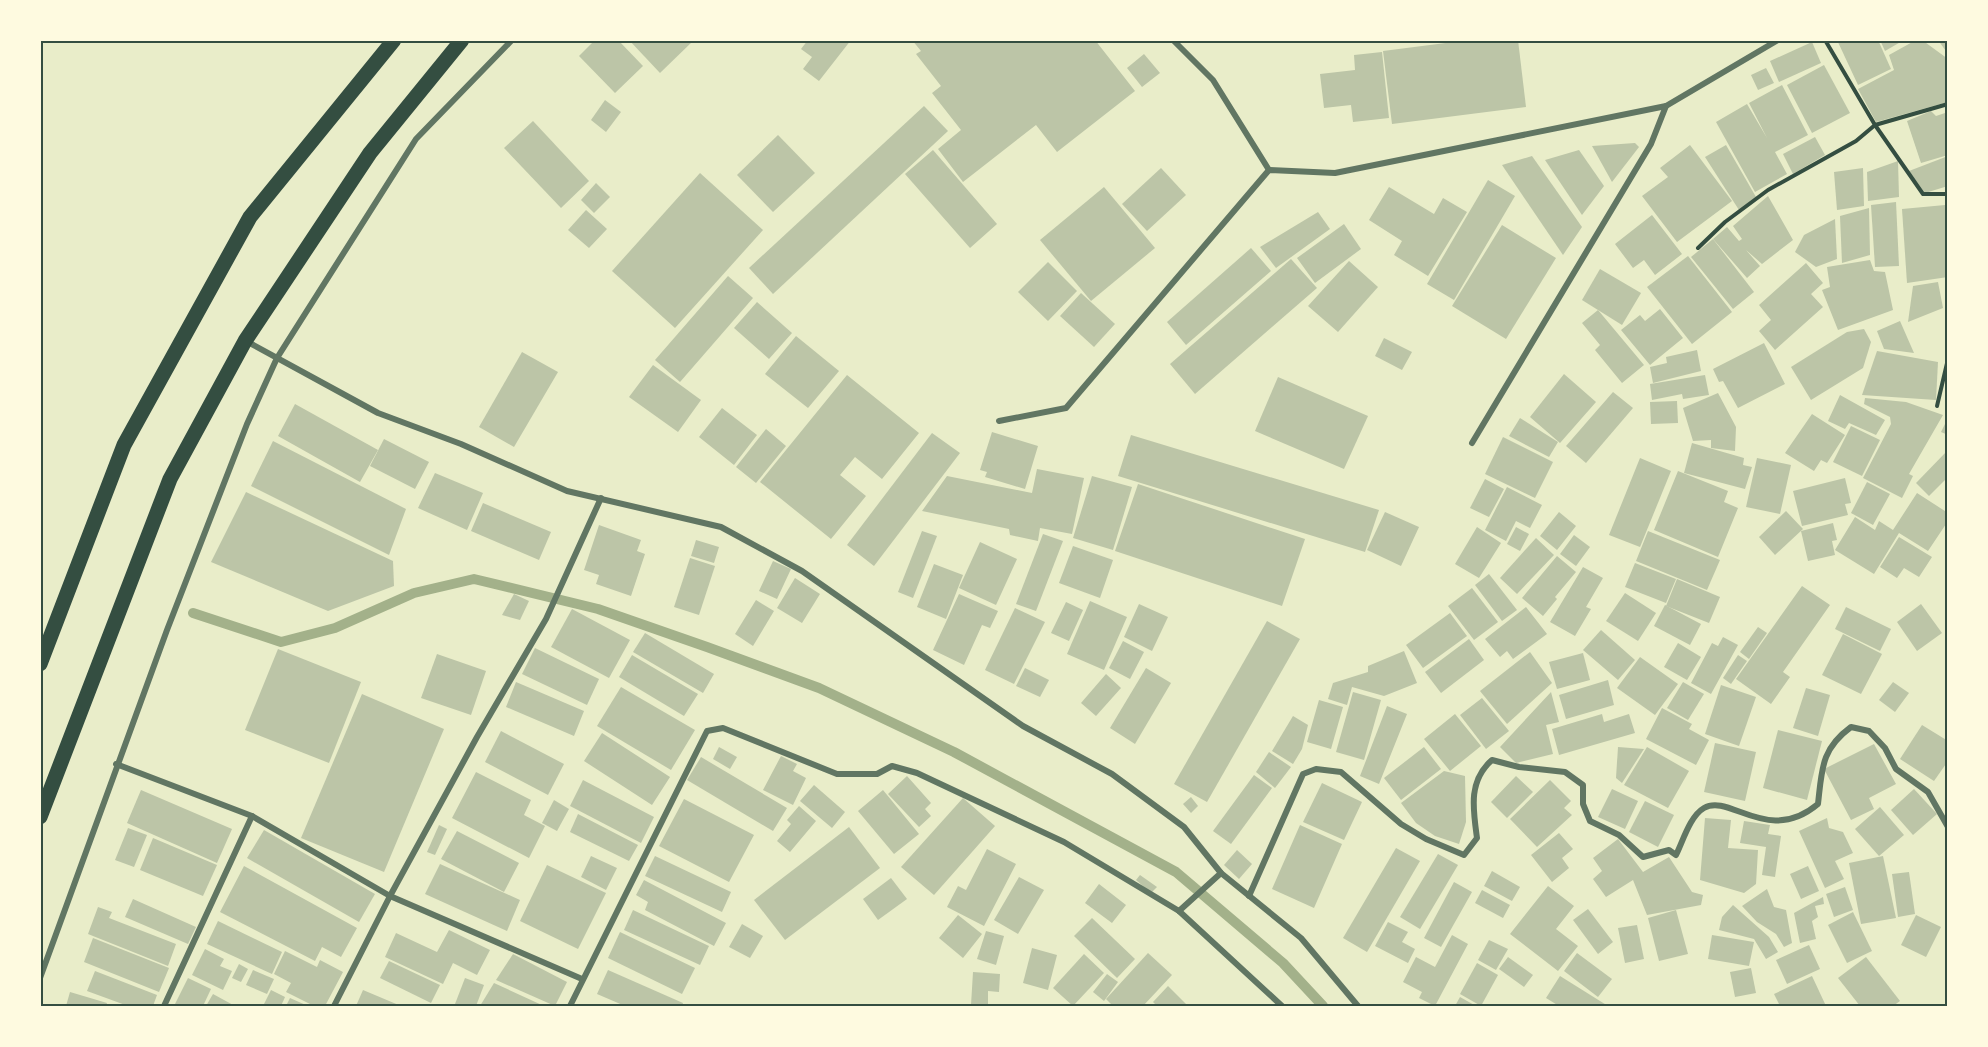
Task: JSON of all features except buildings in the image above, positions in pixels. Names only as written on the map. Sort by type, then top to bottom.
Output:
[{"type":"main road","points":[[40,664],[124,445],[250,217],[394,40]]},
{"type":"main road","points":[[40,817],[170,479],[245,341],[370,153],[462,40]]},
{"type":"street","points":[[40,978],[116,764],[247,424],[277,358],[416,139],[512,40]]},
{"type":"street","points":[[1173,40],[1213,80],[1269,170]]},
{"type":"street","points":[[1269,170],[1335,173],[1666,106],[1778,40]]},
{"type":"street","points":[[1472,443],[1651,144],[1666,106]]},
{"type":"street","points":[[999,422],[1066,408],[1269,170]]},
{"type":"street","points":[[245,341],[378,412],[461,444],[567,491],[721,527],[802,571],[1023,726],[1112,774],[1184,827],[1221,873],[1301,938],[1358,1006]]},
{"type":"street","points":[[334,1006],[390,896],[477,737],[546,619],[601,498]]},
{"type":"street","points":[[1249,896],[1303,774],[1316,769],[1341,772],[1401,824],[1426,839],[1464,855],[1477,838],[1472,800],[1481,769],[1492,760],[1519,767],[1565,772],[1583,785],[1584,804],[1590,821],[1619,835],[1644,857],[1669,850],[1676,855],[1692,821],[1704,808],[1714,806],[1773,822],[1802,817],[1818,804],[1823,759],[1836,738],[1851,727],[1869,731],[1885,748],[1896,769],[1928,792],[1947,827]]},
{"type":"street","points":[[570,1006],[707,731],[723,728],[837,774],[877,774],[892,766],[917,772],[1064,842],[1179,911],[1281,1006]]},
{"type":"street","points":[[116,764],[252,816],[390,896],[582,979]]},
{"type":"street","points":[[164,1006],[252,816]]},
{"type":"street","points":[[1179,911],[1221,873]]},
{"type":"path","points":[[1825,40],[1875,125],[1923,194],[1947,194]]},
{"type":"path","points":[[1698,248],[1725,222],[1768,190],[1856,141],[1875,125],[1947,104]]},
{"type":"path","points":[[1937,406],[1947,359]]},
{"type":"waterway","points":[[193,613],[281,642],[335,628],[414,593],[474,579],[598,609],[819,688],[954,752],[1176,872],[1283,963],[1323,1006]]}]
